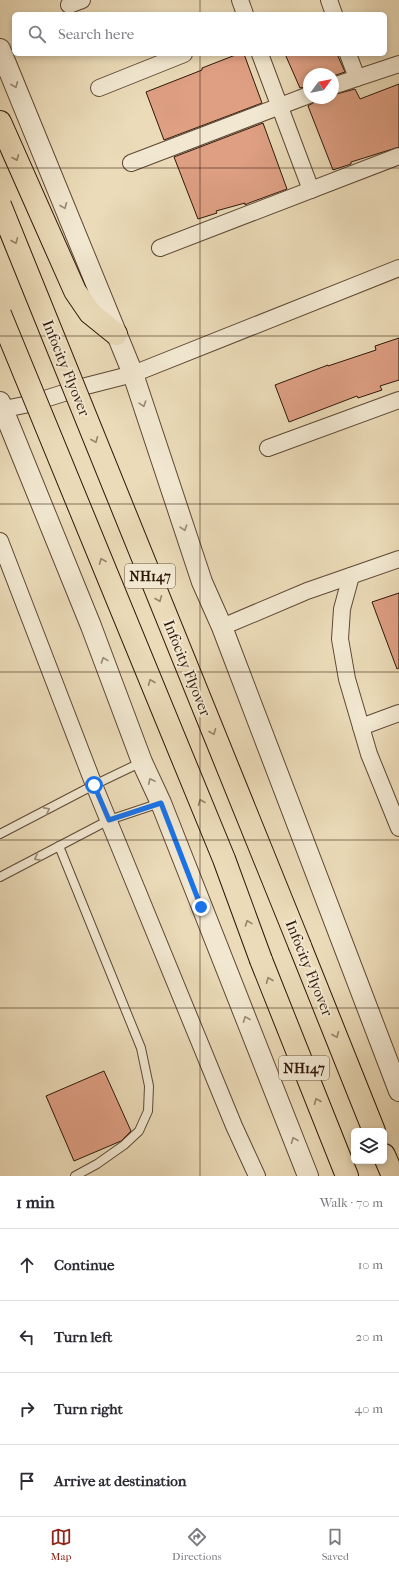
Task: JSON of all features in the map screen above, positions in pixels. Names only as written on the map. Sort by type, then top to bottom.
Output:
[{"type":"highway","points":[[0,122],[46,229],[75,291],[90,313],[116,334]]},
{"type":"highway","name":"Infocity Flyover","points":[[0,205],[373,1128]]},
{"type":"highway","name":"NH147","points":[[0,314],[224,858],[261,960],[347,1176]]},
{"type":"highway","points":[[387,1161],[393,1176]]},
{"type":"street","points":[[240,0],[244,12]]},
{"type":"street","points":[[329,0],[333,12]]},
{"type":"street","points":[[0,49],[133,374],[202,582],[222,627],[399,1091]]},
{"type":"street","points":[[98,88],[179,56]]},
{"type":"street","points":[[261,56],[311,190]]},
{"type":"street","points":[[349,56],[357,78]]},
{"type":"street","points":[[339,84],[399,64]]},
{"type":"street","points":[[130,163],[303,97]]},
{"type":"street","points":[[160,248],[399,156]]},
{"type":"street","points":[[308,1176],[161,803],[142,762],[91,626],[1,407],[30,404],[86,386],[133,374],[399,268]]},
{"type":"street","points":[[268,448],[399,400]]},
{"type":"street","points":[[0,541],[94,785],[234,1126],[257,1176]]},
{"type":"street","points":[[222,627],[307,591],[399,559]]},
{"type":"street","points":[[351,576],[342,609],[340,638],[347,679],[369,754],[399,828]]},
{"type":"street","points":[[361,727],[399,713]]},
{"type":"lane","points":[[0,834],[142,762]]},
{"type":"lane","points":[[0,878],[109,820],[161,803]]},
{"type":"lane","points":[[59,846],[141,1048],[149,1086],[148,1111],[139,1131],[124,1145],[97,1164],[75,1176]]},
{"type":"building","points":[[233,56],[245,56],[262,103],[164,140],[146,92],[202,70],[202,68]]},
{"type":"building","points":[[286,56],[338,56],[345,72],[339,74],[339,68],[303,68],[303,87],[300,88]]},
{"type":"building","points":[[399,84],[399,147],[351,162],[351,164],[333,170],[308,106],[311,104],[339,104],[339,93],[355,89],[360,99]]},
{"type":"building","points":[[263,123],[287,189],[245,205],[245,203],[216,211],[217,213],[198,219],[174,157]]},
{"type":"building","points":[[399,338],[399,380],[380,386],[382,390],[358,398],[357,396],[289,422],[275,385],[328,365],[376,350],[375,346]]},
{"type":"building","points":[[399,593],[399,668],[397,669],[372,602]]},
{"type":"building","points":[[104,1071],[131,1131],[121,1141],[74,1161],[46,1096]]},
{"type":"route","points":[[94,785],[109,820],[161,803],[201,907]]}]
